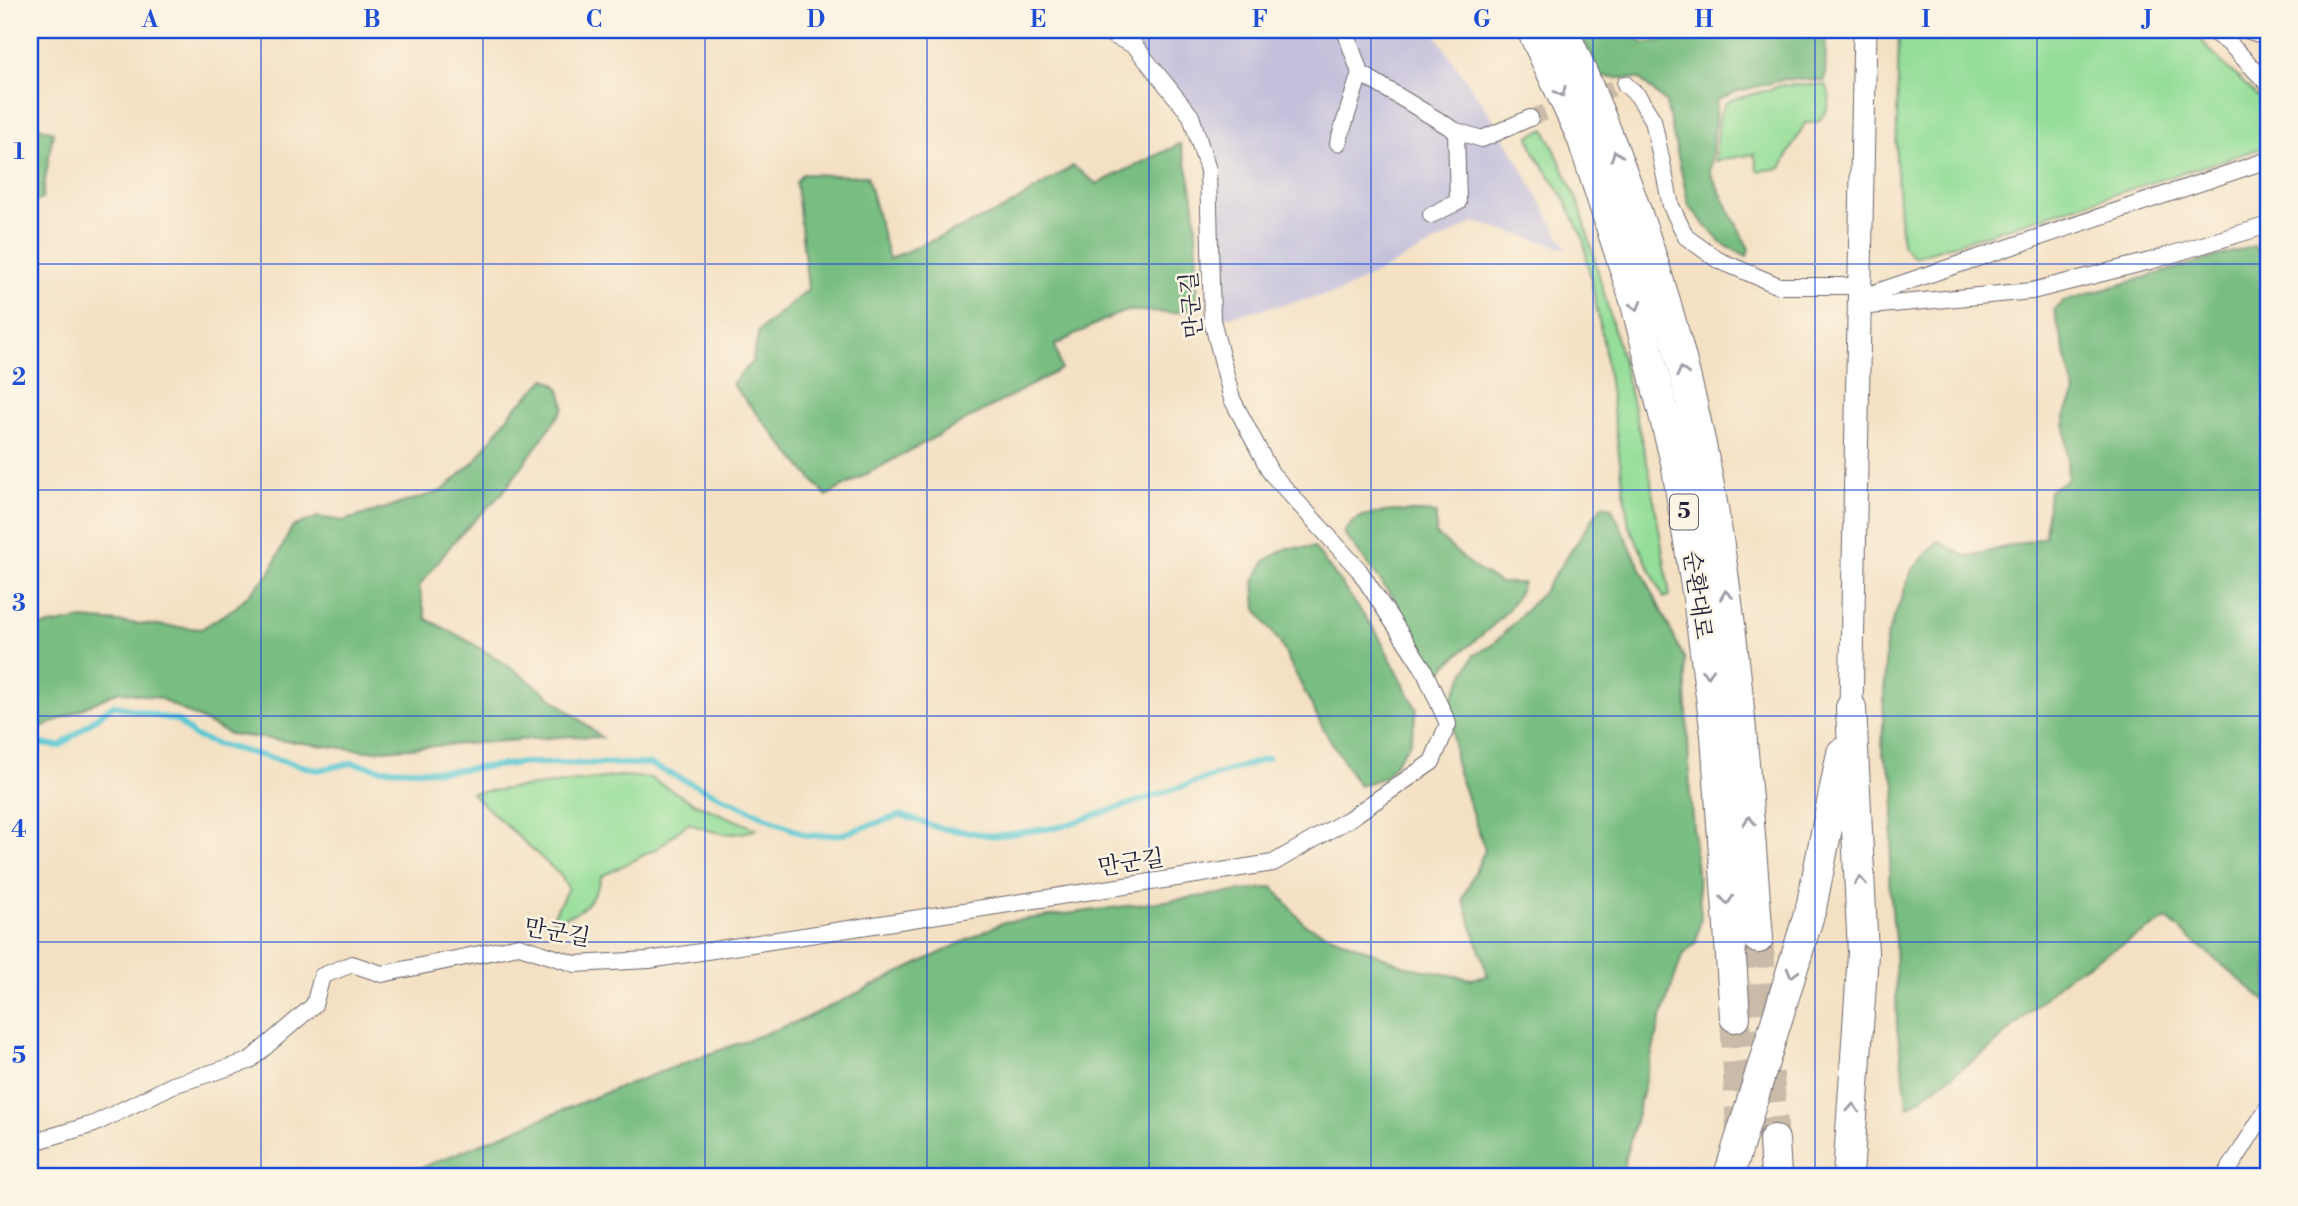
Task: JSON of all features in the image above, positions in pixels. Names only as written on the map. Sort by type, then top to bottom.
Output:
[{"type":"highway","name":"순환대로","points":[[1532,30],[1582,137],[1634,300],[1676,462],[1716,735],[1735,1017]]},
{"type":"highway","name":"순환대로","points":[[1563,30],[1603,118],[1655,270],[1702,449],[1727,595],[1758,938]]},
{"type":"highway","points":[[1729,1176],[1811,908],[1851,708]]},
{"type":"highway","points":[[1848,1176],[1863,953],[1851,708]]},
{"type":"highway","points":[[1774,1140],[1776,1176]]},
{"type":"street","name":"만군길","points":[[30,1143],[94,1124],[173,1085],[249,1061],[314,1006],[322,976],[352,964],[382,974],[519,946],[575,964],[649,960],[1273,863],[1349,819],[1432,762],[1448,724],[1423,668],[1359,570],[1272,472],[1232,399],[1212,320],[1208,170],[1191,116],[1135,47],[1102,30]]},
{"type":"street","points":[[1338,143],[1360,73],[1345,30]]},
{"type":"street","points":[[1851,708],[1865,30]]},
{"type":"street","points":[[2210,30],[2230,44],[2268,85]]},
{"type":"street","points":[[2246,30],[2268,37]]},
{"type":"street","points":[[1360,73],[1456,131],[1482,139],[1530,118]]},
{"type":"street","points":[[1625,84],[1638,96],[1653,120],[1671,206],[1686,237],[1718,260],[1779,286],[1859,297],[2032,291],[2150,261],[2265,226],[2268,228]]},
{"type":"street","points":[[1431,215],[1458,202],[1456,131]]},
{"type":"street","points":[[1859,297],[2268,160]]},
{"type":"street","points":[[2225,1176],[2268,1107]]},
{"type":"shaded area","points":[[1102,30],[1432,30],[1498,126],[1567,249],[1475,222],[1340,292],[1212,320],[1208,170],[1191,116],[1135,47]]},
{"type":"green space","points":[[1579,30],[1631,30],[1642,43],[1686,38],[1713,30],[1822,30],[1826,42],[1825,81],[1786,79],[1735,92],[1717,100],[1710,172],[1749,249],[1747,257],[1721,243],[1689,206],[1666,103],[1640,79],[1600,77]]},
{"type":"green space","points":[[1899,30],[2193,30],[2213,54],[2268,106],[2268,146],[1914,257],[1902,245],[1896,160]]},
{"type":"green space","points":[[1782,85],[1825,85],[1830,100],[1818,122],[1805,123],[1781,168],[1758,171],[1754,154],[1715,161],[1719,119],[1727,103]]},
{"type":"green space","points":[[30,124],[53,132],[42,199],[30,203]]},
{"type":"green space","points":[[1545,129],[1580,206],[1621,355],[1650,475],[1670,595],[1664,598],[1629,526],[1604,346],[1583,238],[1563,196],[1534,152],[1529,136]]},
{"type":"green space","points":[[1180,144],[1191,183],[1196,223],[1197,304],[1189,309],[1173,313],[1122,312],[1081,331],[1055,345],[1061,369],[826,496],[732,384],[752,362],[759,331],[808,289],[796,182],[802,174],[867,176],[889,259],[1004,209],[1073,166],[1097,184]]},
{"type":"green space","points":[[2254,246],[2261,254],[2268,271],[2268,1003],[2167,919],[2069,975],[1992,1047],[1908,1107],[1897,1028],[1895,941],[1889,879],[1896,785],[1882,752],[1886,639],[1912,570],[1938,541],[1967,557],[2045,537],[2049,491],[2068,479],[2065,415],[2075,393],[2054,310],[2064,301]]},
{"type":"green space","points":[[546,379],[560,390],[564,408],[504,491],[456,539],[419,586],[426,619],[474,644],[518,673],[602,738],[574,736],[367,751],[229,734],[159,698],[119,691],[44,727],[30,723],[30,635],[39,627],[83,619],[201,629],[236,607],[269,574],[292,527],[318,517],[343,521],[442,491],[476,460],[513,410]]},
{"type":"green space","points":[[1602,505],[1611,507],[1685,660],[1690,794],[1701,917],[1696,942],[1682,956],[1661,1018],[1621,1176],[401,1176],[612,1090],[804,1019],[1004,922],[1273,887],[1305,925],[1408,967],[1471,979],[1488,976],[1463,898],[1485,850],[1456,766],[1450,702],[1474,655],[1493,645],[1543,592]]},
{"type":"green space","points":[[1395,511],[1436,513],[1436,534],[1472,566],[1500,583],[1523,583],[1516,598],[1497,622],[1438,675],[1423,658],[1394,599],[1344,533],[1353,521],[1359,518]]},
{"type":"green space","points":[[1314,547],[1377,633],[1417,710],[1410,743],[1385,777],[1359,786],[1323,728],[1280,643],[1256,609],[1254,582],[1265,561],[1287,548]]},
{"type":"green space","points":[[622,776],[650,778],[696,804],[757,829],[722,833],[688,823],[658,848],[602,876],[590,901],[578,911],[552,919],[568,888],[561,876],[471,793]]},
{"type":"waterway","points":[[30,743],[60,746],[113,705],[178,721],[194,736],[216,744],[318,770],[352,763],[381,769],[447,771],[523,763],[649,764],[807,836],[843,834],[901,815],[939,828],[995,836],[1060,827],[1268,758]]},
{"type":"tunnel","points":[[1530,118],[1625,84]]},
{"type":"tunnel","points":[[1758,938],[1774,1140]]},
{"type":"tunnel","points":[[1735,1017],[1741,1132]]}]
